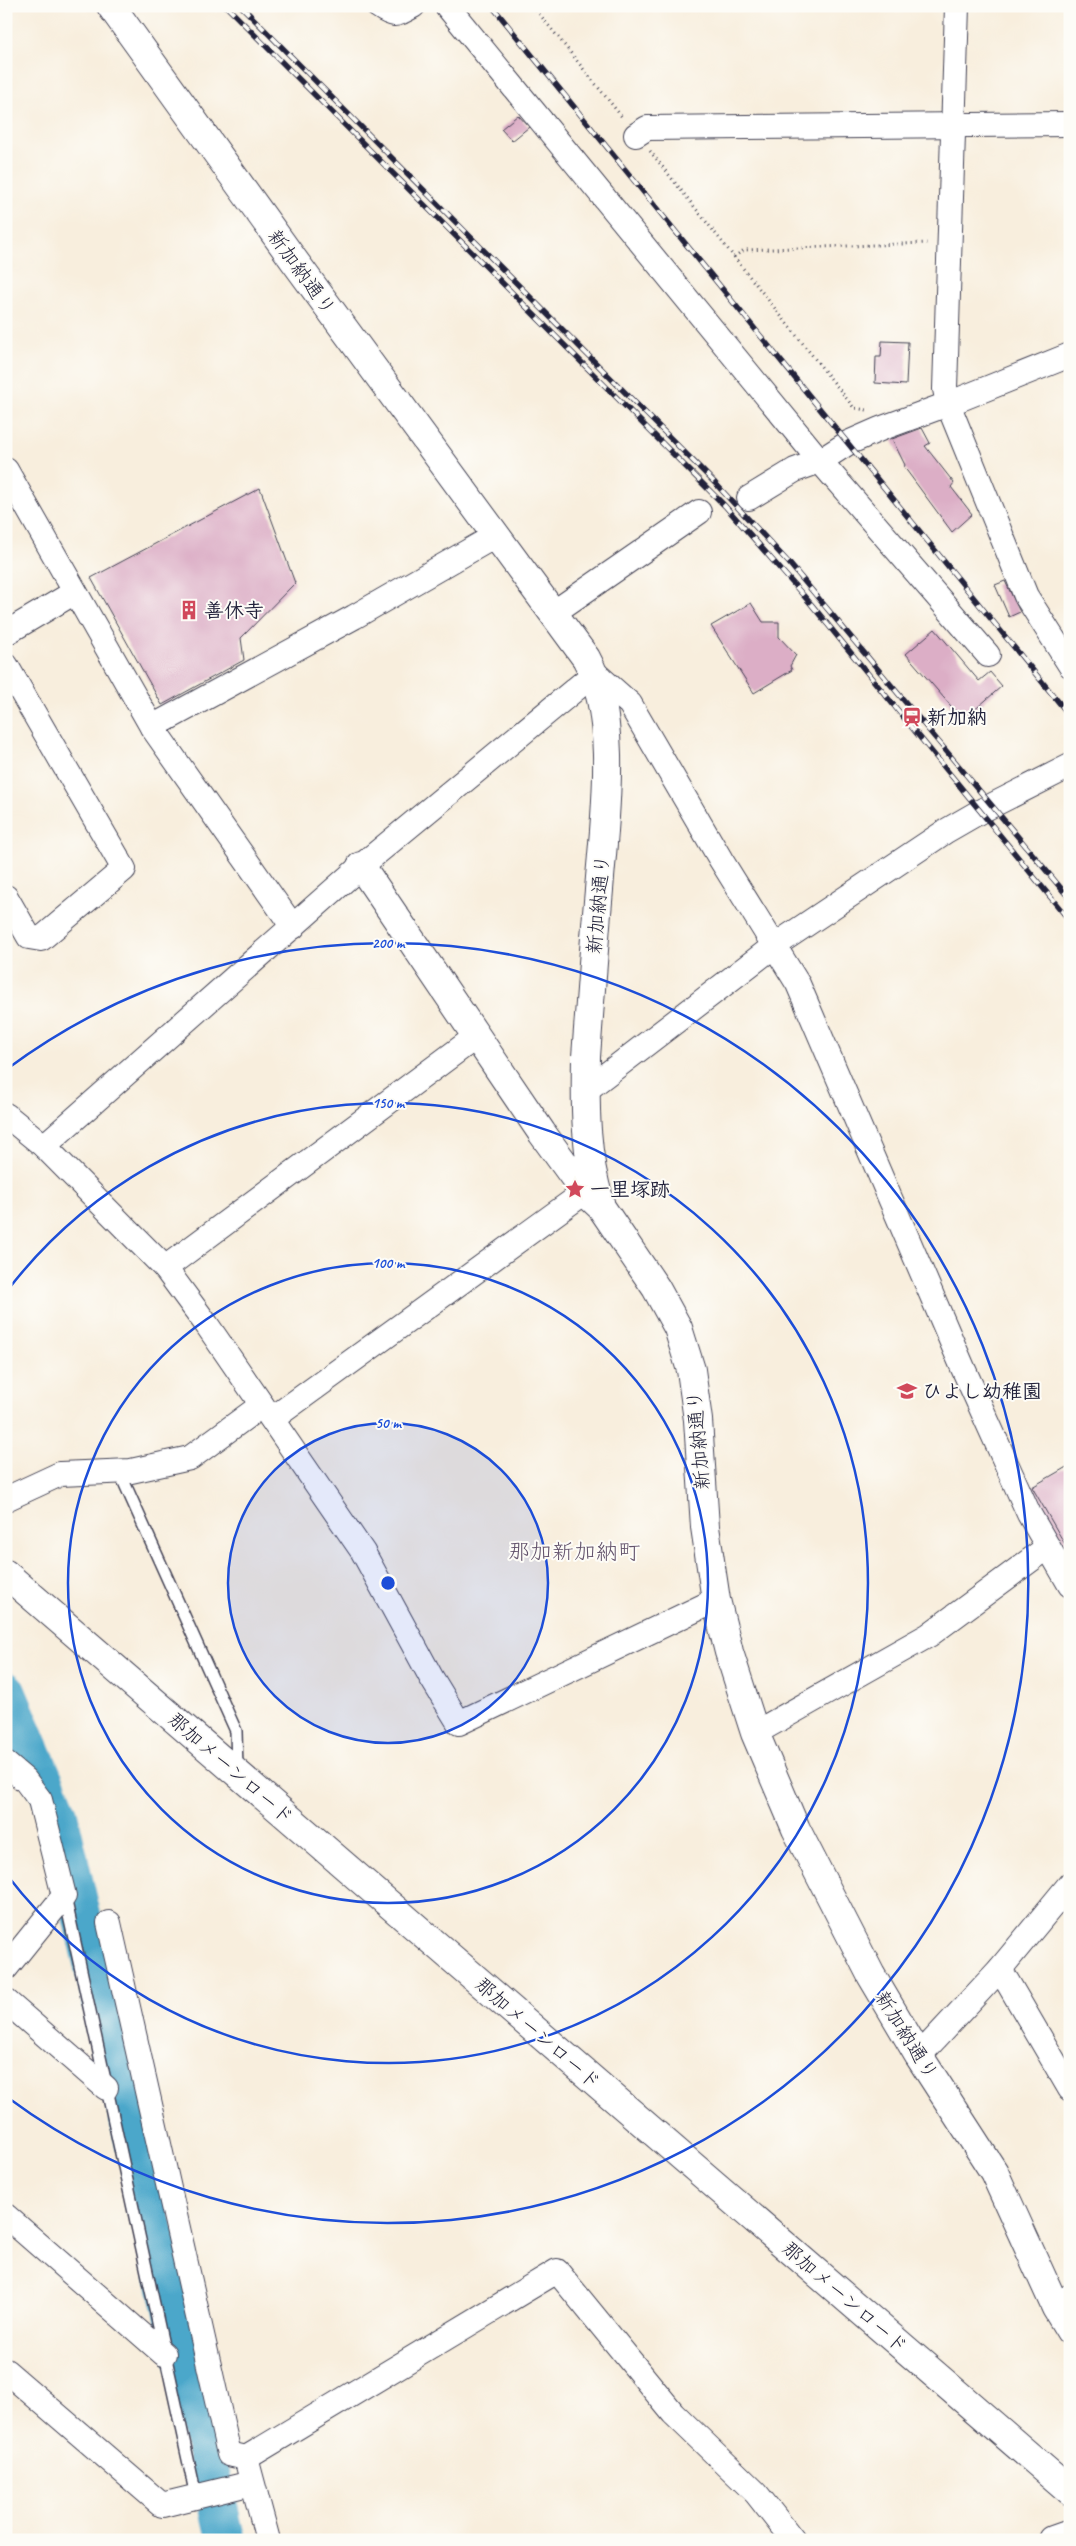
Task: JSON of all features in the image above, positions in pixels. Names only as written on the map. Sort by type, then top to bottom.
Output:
[{"type":"street","name":"新加納通り","points":[[111,6],[595,673],[605,720],[606,796],[586,1057],[585,1090],[588,1155],[593,1200]]},
{"type":"street","points":[[378,6],[390,14],[396,15],[413,6]]},
{"type":"street","points":[[447,6],[820,461],[988,655]]},
{"type":"street","points":[[957,6],[945,389],[948,404],[1026,596],[1068,660]]},
{"type":"street","points":[[636,135],[647,128],[1070,124]]},
{"type":"street","points":[[749,498],[795,470],[820,461],[848,443],[880,428],[948,404],[1070,355]]},
{"type":"street","points":[[6,470],[152,727],[293,927]]},
{"type":"street","points":[[553,613],[699,512]]},
{"type":"street","points":[[152,727],[354,617],[495,536]]},
{"type":"street","points":[[6,633],[75,592]]},
{"type":"street","points":[[6,664],[124,869],[41,939],[29,937],[6,897]]},
{"type":"street","points":[[44,1146],[361,866],[595,673],[630,704],[721,860],[798,984],[963,1368],[1028,1514],[1070,1585]]},
{"type":"street","points":[[585,1090],[774,946],[946,831],[979,812],[1070,766]]},
{"type":"street","name":"新加納通り","points":[[361,866],[476,1036],[656,1288],[678,1328],[691,1370],[698,1420],[705,1527],[716,1600],[729,1652],[755,1733],[796,1829],[871,1976],[919,2056],[994,2172],[1063,2302],[1070,2331]]},
{"type":"street","points":[[165,1268],[476,1036]]},
{"type":"street","points":[[6,1115],[44,1146],[165,1268],[363,1552],[431,1677],[459,1722],[716,1600]]},
{"type":"street","points":[[6,1498],[60,1474],[119,1472],[190,1458],[267,1412],[593,1200]]},
{"type":"street","points":[[755,1733],[929,1634],[1048,1547]]},
{"type":"street","name":"那加メーンロード","points":[[6,1574],[1070,2492]]},
{"type":"street","points":[[6,1764],[24,1780],[40,1800],[64,1896],[6,1968]]},
{"type":"street","points":[[919,2056],[1000,1969],[1070,1884]]},
{"type":"street","points":[[109,1923],[229,2454],[246,2458],[557,2271],[673,2413],[756,2493],[793,2540]]},
{"type":"street","points":[[1000,1969],[1070,2089]]},
{"type":"street","points":[[6,2001],[106,2088]]},
{"type":"street","points":[[6,2216],[164,2354]]},
{"type":"street","points":[[6,2371],[162,2505],[242,2485]]},
{"type":"street","points":[[246,2458],[242,2485],[268,2540]]},
{"type":"street","points":[[1053,2540],[1070,2534]]},
{"type":"lane","points":[[119,1472],[236,1731],[237,1773]]},
{"type":"lane","points":[[64,1896],[164,2354],[199,2495]]},
{"type":"path","points":[[533,6],[854,408],[867,410],[875,408]]},
{"type":"path","points":[[734,257],[744,250],[950,242]]},
{"type":"building","points":[[518,115],[529,127],[512,141],[501,129]]},
{"type":"building","points":[[882,341],[908,342],[906,385],[875,383],[876,357],[881,357]]},
{"type":"building","points":[[922,428],[930,443],[925,446],[954,483],[951,487],[972,514],[952,532],[904,467],[905,465],[892,439]]},
{"type":"building","name":"善休寺","points":[[260,488],[295,583],[241,638],[244,660],[162,705],[91,578]]},
{"type":"building","points":[[1005,581],[1020,612],[1009,617],[995,585]]},
{"type":"building","points":[[751,603],[763,622],[779,622],[779,637],[796,655],[790,666],[792,670],[754,693],[711,626]]},
{"type":"building","points":[[935,629],[979,681],[990,672],[1002,686],[963,720],[906,654]]},
{"type":"building","points":[[1070,1465],[1070,1553],[1032,1487]]},
{"type":"waterway","points":[[6,1691],[58,1813],[226,2540]]},
{"type":"railway","points":[[226,6],[725,506],[811,604],[1070,921]]},
{"type":"railway","points":[[241,6],[715,483],[789,563],[1070,899]]},
{"type":"railway","points":[[492,6],[1070,716]]},
{"type":"place","name":"善休寺","points":[[189,610]]},
{"type":"place","name":"新加納","points":[[912,717]]},
{"type":"place","name":"一里塚跡","points":[[575,1189]]},
{"type":"place","name":"ひよし幼稚園","points":[[907,1391]]},
{"type":"district","name":"那加新加納町","points":[[574,1551]]}]
